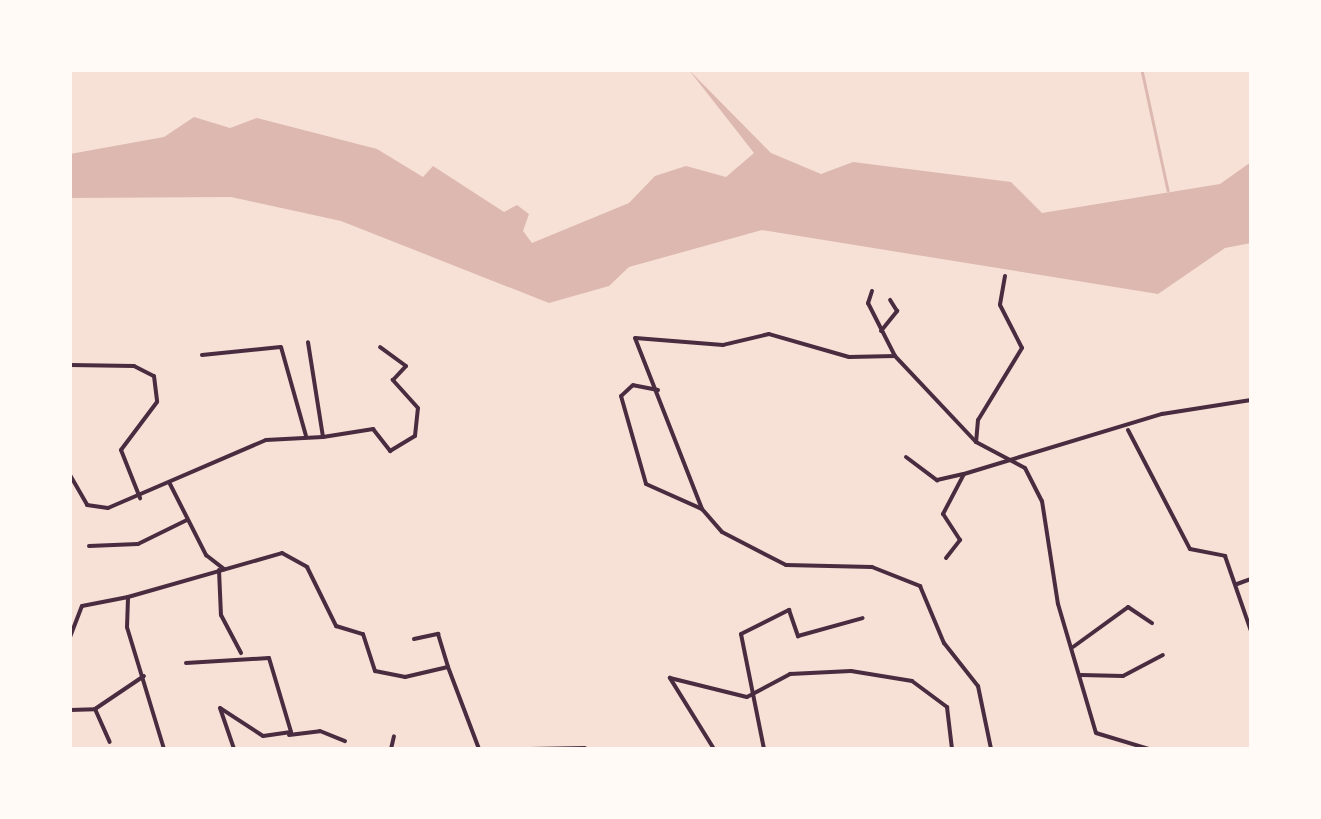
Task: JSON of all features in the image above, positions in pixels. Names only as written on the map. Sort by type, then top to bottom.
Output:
[{"type":"street","points":[[976,442],[978,420],[1022,348],[1000,305],[1005,276]]},
{"type":"street","points":[[872,291],[880,331],[895,356],[976,442],[1002,460],[1025,468],[1042,501],[1096,733],[1149,749]]},
{"type":"street","points":[[880,331],[897,310],[890,300]]},
{"type":"street","points":[[895,356],[850,358],[769,334],[723,344],[642,333],[635,342],[658,390],[702,509],[722,532],[786,566],[872,567],[920,586],[944,643],[978,686],[991,749]]},
{"type":"street","points":[[308,342],[323,437]]},
{"type":"street","points":[[202,355],[280,346],[306,436]]},
{"type":"street","points":[[70,475],[87,505],[140,498],[266,440],[373,429],[390,452],[415,436],[418,408],[393,380],[406,366],[380,346]]},
{"type":"street","points":[[70,364],[134,366],[154,376],[158,402],[121,450],[140,498]]},
{"type":"street","points":[[658,390],[633,385],[621,396],[646,484],[702,509]]},
{"type":"street","points":[[906,457],[937,480],[1128,430],[1162,414],[1251,400]]},
{"type":"street","points":[[1128,430],[1190,549],[1221,551],[1251,630]]},
{"type":"street","points":[[946,558],[960,540],[943,514],[964,474]]},
{"type":"street","points":[[170,484],[187,520],[219,569],[221,615],[241,654]]},
{"type":"street","points":[[89,546],[138,544],[187,520]]},
{"type":"street","points":[[70,637],[82,606],[128,597],[219,569],[292,556],[336,626],[363,634],[372,668],[405,677],[448,668]]},
{"type":"street","points":[[1236,584],[1251,579]]},
{"type":"street","points":[[128,597],[126,621],[164,749]]},
{"type":"street","points":[[1073,647],[1128,607],[1152,623]]},
{"type":"street","points":[[764,749],[747,697],[741,634],[789,610],[798,636],[863,618]]},
{"type":"street","points":[[414,639],[438,634],[478,749]]},
{"type":"street","points":[[186,663],[241,654],[270,658],[289,735]]},
{"type":"street","points":[[1080,674],[1123,676],[1163,655]]},
{"type":"street","points":[[714,749],[667,681],[747,697],[790,674],[851,671],[912,681],[947,707],[952,749]]},
{"type":"street","points":[[70,710],[95,709],[144,676]]},
{"type":"street","points":[[234,749],[220,708],[263,736],[320,731],[345,741]]},
{"type":"street","points":[[95,709],[110,742]]},
{"type":"street","points":[[391,749],[394,736]]},
{"type":"street","points":[[530,749],[585,748]]},
{"type":"street","points":[[652,749],[662,749]]},
{"type":"shaded area","points":[[689,70],[771,153],[821,174],[853,162],[1011,182],[1042,213],[1220,184],[1251,162],[1251,243],[1225,248],[1158,294],[762,230],[629,267],[609,286],[549,303],[341,221],[231,197],[70,198],[70,154],[164,137],[194,117],[230,128],[257,118],[377,149],[423,177],[433,166],[504,212],[517,205],[529,214],[523,231],[532,243],[629,203],[655,176],[686,166],[726,177],[754,153]]},
{"type":"waterway","points":[[1142,70],[1168,190]]}]
